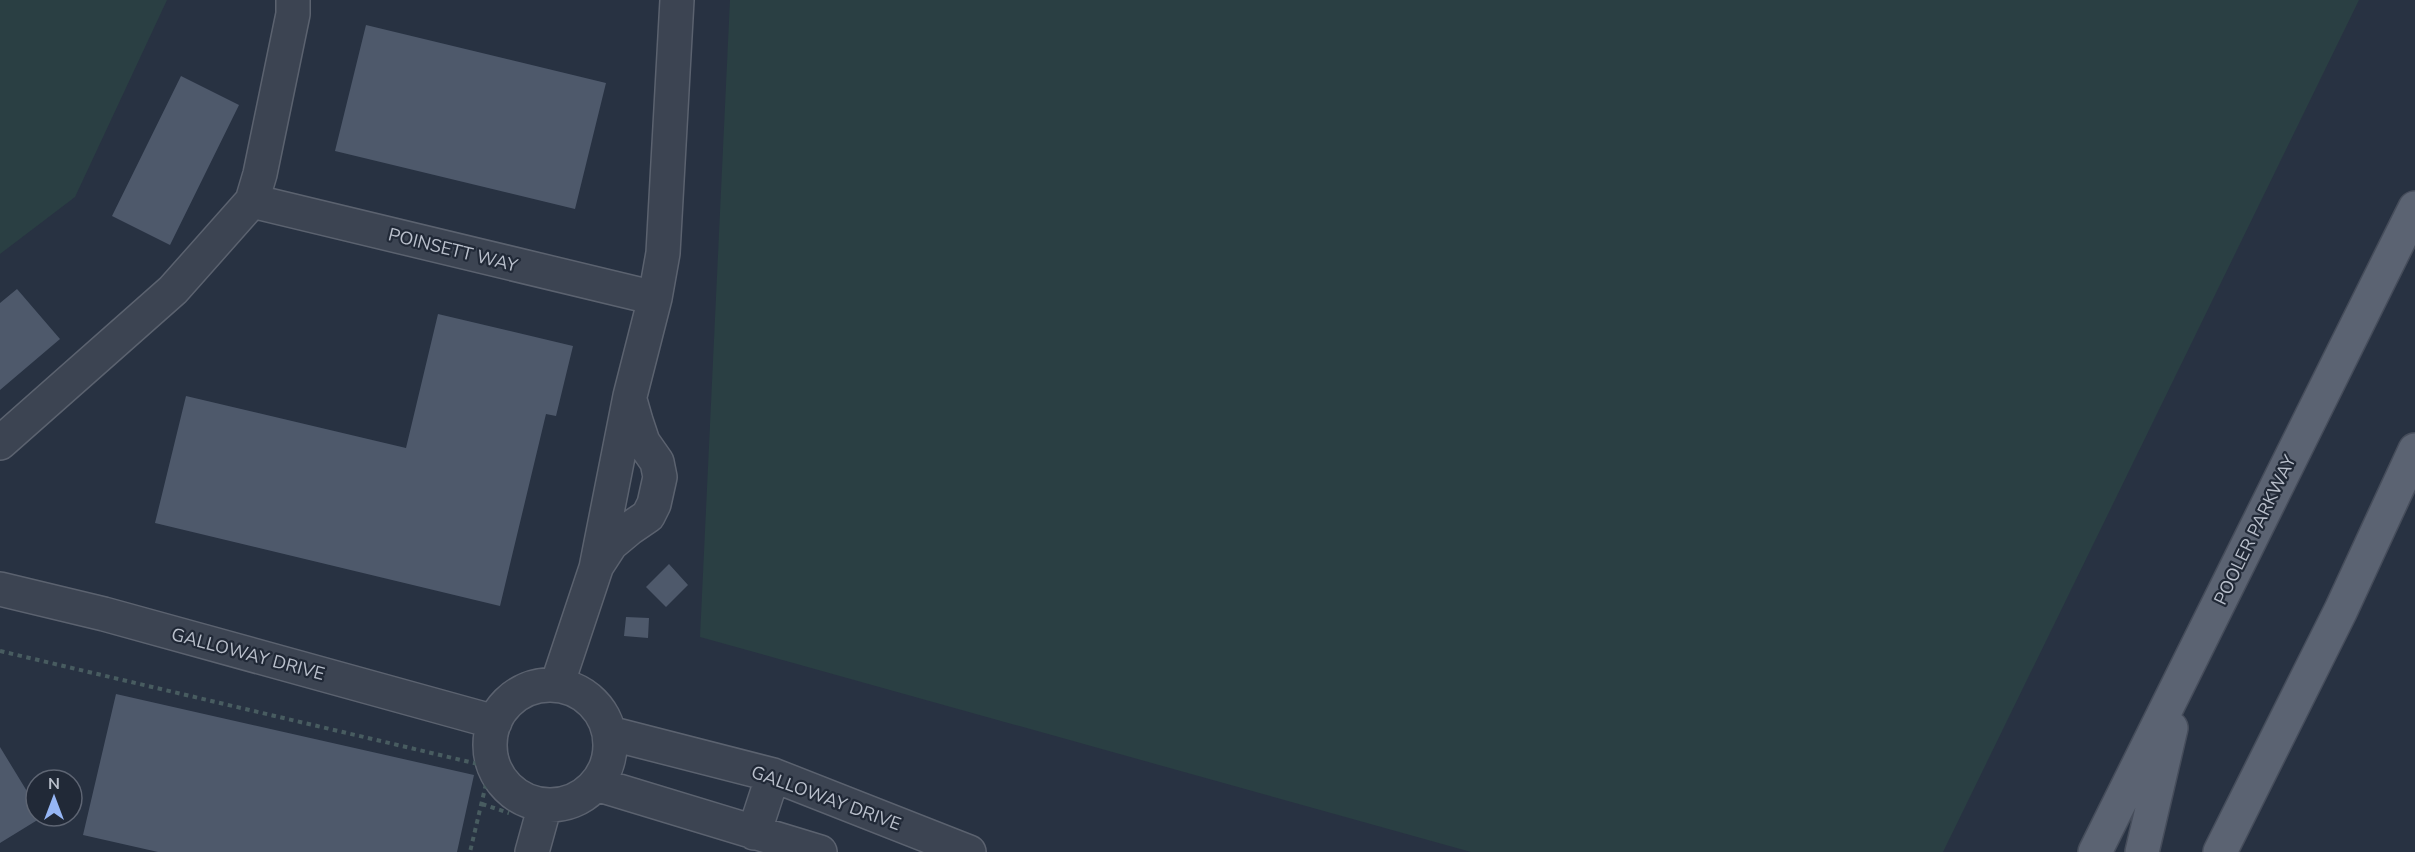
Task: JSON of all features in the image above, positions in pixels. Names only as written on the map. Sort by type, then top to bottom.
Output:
[{"type":"main road","name":"POOLER PARKWAY","points":[[2095,852],[2415,208]]},
{"type":"main road","points":[[2220,852],[2341,609],[2415,450]]},
{"type":"main road","points":[[2142,852],[2184,674]]},
{"type":"street","points":[[0,443],[173,290],[252,201],[293,14],[293,0]]},
{"type":"street","points":[[557,685],[596,568],[630,396],[655,298],[663,253],[677,0]]},
{"type":"street","name":"POINSETT WAY","points":[[252,201],[655,298]]},
{"type":"street","points":[[596,568],[611,544],[648,516],[654,504],[660,477],[657,462],[644,442],[636,421],[630,396]]},
{"type":"street","name":"GALLOWAY DRIVE","points":[[0,589],[104,614],[495,722]]},
{"type":"street","points":[[557,685],[575,690],[591,701],[603,715],[609,733],[610,752],[604,772],[589,791],[569,802],[545,805],[527,800],[511,790],[499,776],[492,759],[490,740],[495,722],[505,705],[520,693],[538,686],[557,685]]},
{"type":"street","name":"GALLOWAY DRIVE","points":[[609,733],[773,776],[969,852]]},
{"type":"street","points":[[754,833],[773,776]]},
{"type":"street","points":[[596,784],[820,852]]},
{"type":"street","points":[[532,852],[545,805]]},
{"type":"path","points":[[0,651],[478,764],[486,784],[470,852]]},
{"type":"green space","points":[[0,0],[167,0],[75,197],[0,254]]},
{"type":"green space","points":[[730,0],[2359,0],[1943,852],[1471,852],[700,637]]},
{"type":"building","points":[[366,25],[606,83],[575,209],[335,151]]},
{"type":"building","points":[[181,76],[239,105],[170,245],[112,216]]},
{"type":"building","points":[[17,289],[60,339],[0,390],[0,303]]},
{"type":"building","points":[[438,314],[573,346],[556,416],[546,414],[500,606],[155,523],[186,396],[406,448]]},
{"type":"building","points":[[669,564],[688,585],[666,607],[646,587]]},
{"type":"building","points":[[626,617],[649,618],[648,638],[624,636]]},
{"type":"building","points":[[116,694],[474,775],[457,852],[158,852],[83,835]]},
{"type":"building","points":[[0,747],[24,786],[24,828],[0,843]]}]
